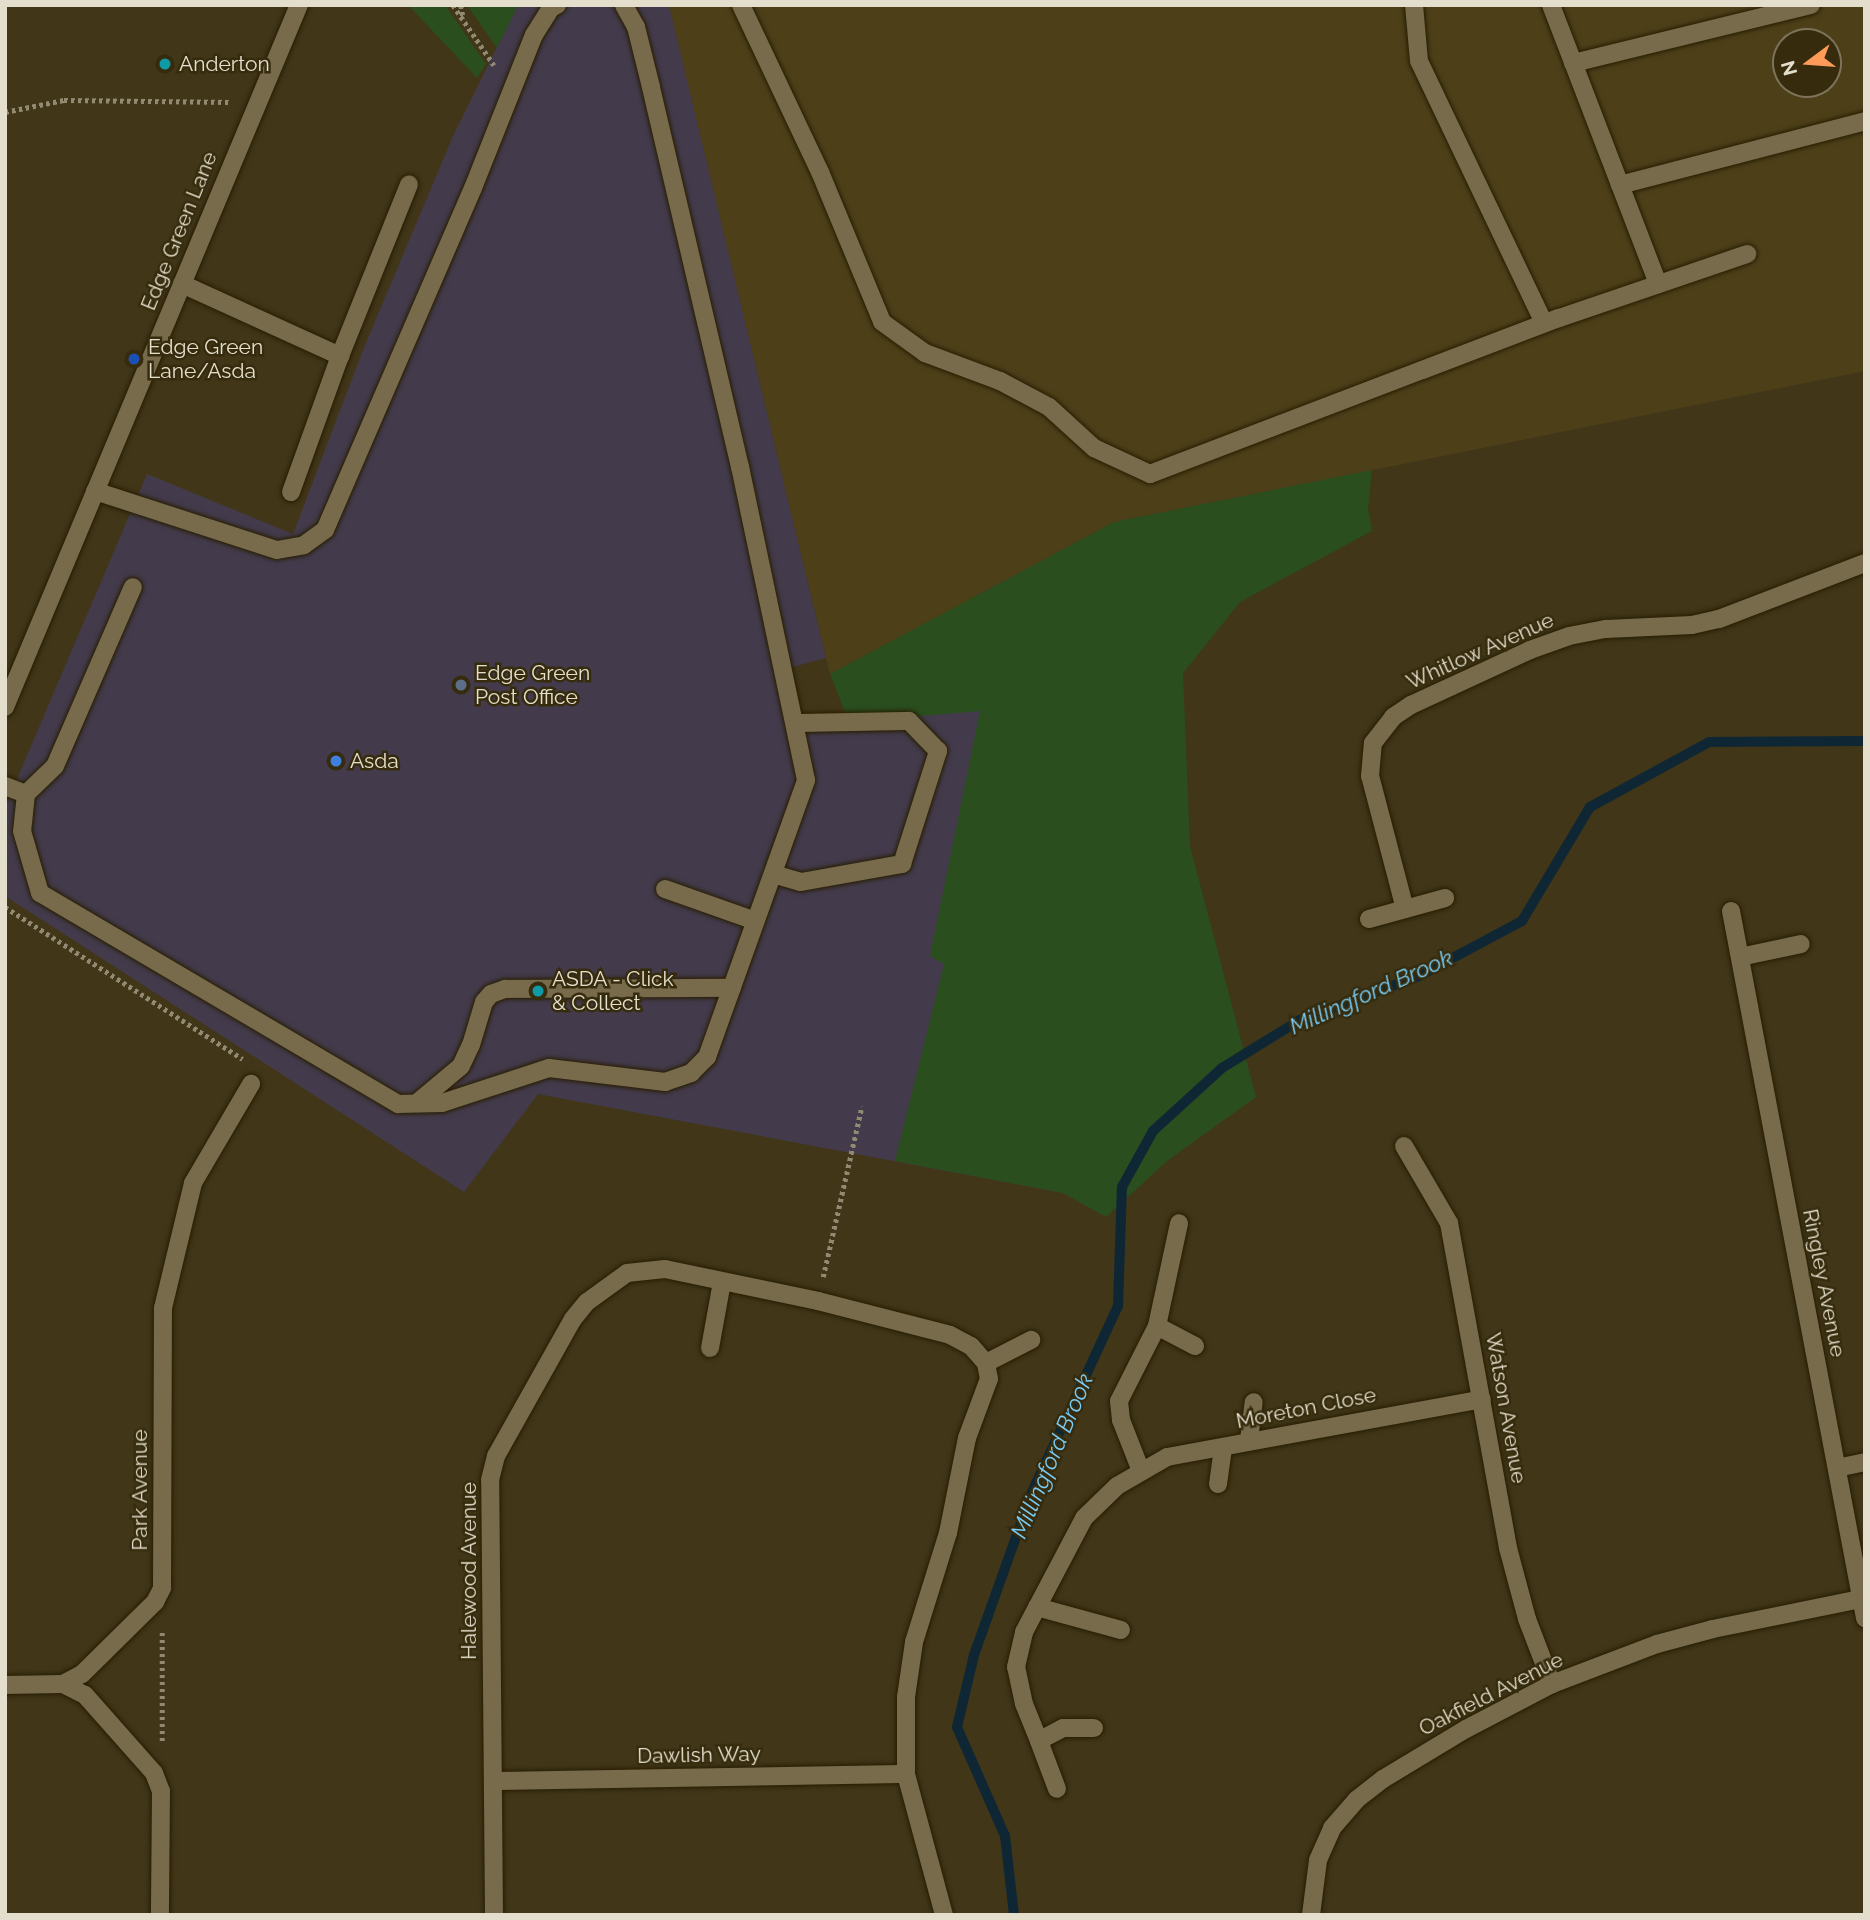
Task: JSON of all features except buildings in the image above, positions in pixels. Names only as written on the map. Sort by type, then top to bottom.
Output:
[{"type":"street","name":"Edge Green Lane","points":[[5,707],[299,5]]},
{"type":"street","points":[[96,491],[277,550],[304,545],[325,530],[542,20],[557,5]]},
{"type":"street","points":[[133,587],[55,766],[26,794],[22,831],[40,893],[398,1104],[442,1103],[549,1068],[665,1082],[691,1073],[707,1057],[806,780],[734,439],[636,27],[624,5]]},
{"type":"street","points":[[741,5],[820,172],[882,323],[925,353],[1000,381],[1049,407],[1094,448],[1150,474],[1544,323],[1747,254]]},
{"type":"street","points":[[1414,5],[1419,61],[1544,323]]},
{"type":"street","points":[[1551,5],[1658,284]]},
{"type":"street","points":[[1573,63],[1811,5]]},
{"type":"street","points":[[1620,185],[1865,121]]},
{"type":"street","points":[[291,492],[409,184]]},
{"type":"street","points":[[182,284],[341,356]]},
{"type":"street","name":"Whitlow Avenue","points":[[1405,909],[1370,776],[1373,743],[1393,717],[1411,705],[1530,650],[1569,636],[1606,629],[1692,625],[1719,619],[1865,563]]},
{"type":"street","points":[[772,874],[801,882],[902,864],[938,751],[909,721],[795,723]]},
{"type":"street","points":[[5,786],[26,794]]},
{"type":"street","points":[[665,889],[756,920]]},
{"type":"street","points":[[1369,919],[1445,898]]},
{"type":"street","name":"Ringley Avenue","points":[[1731,911],[1865,1618]]},
{"type":"street","points":[[1740,957],[1801,944]]},
{"type":"street","points":[[417,1103],[461,1066],[471,1045],[484,1002],[492,994],[505,989],[732,988]]},
{"type":"street","name":"Park Avenue","points":[[162,1588],[163,1308],[193,1183],[251,1084]]},
{"type":"street","name":"Watson Avenue","points":[[1404,1146],[1449,1223],[1508,1548],[1527,1619],[1552,1684]]},
{"type":"street","points":[[1141,1471],[1121,1420],[1119,1401],[1157,1326],[1178,1223]]},
{"type":"street","name":"Halewood Avenue","points":[[494,1915],[490,1480],[496,1456],[573,1319],[601,1289],[628,1273],[643,1269],[665,1269],[818,1301],[950,1335],[971,1346],[986,1363]]},
{"type":"street","points":[[710,1348],[722,1282]]},
{"type":"street","points":[[1157,1326],[1195,1346]]},
{"type":"street","points":[[944,1915],[905,1774],[906,1697],[914,1642],[948,1533],[967,1438],[989,1379],[986,1363],[1031,1340]]},
{"type":"street","name":"Moreton Close","points":[[1057,1789],[1024,1704],[1016,1667],[1024,1632],[1084,1518],[1117,1486],[1167,1457],[1482,1399]]},
{"type":"street","points":[[1249,1440],[1254,1402]]},
{"type":"street","points":[[1218,1483],[1223,1448]]},
{"type":"street","points":[[1836,1468],[1865,1462]]},
{"type":"street","points":[[5,1685],[63,1684],[82,1674],[155,1602],[162,1588]]},
{"type":"street","name":"Oakfield Avenue","points":[[1311,1915],[1318,1860],[1332,1828],[1356,1800],[1383,1779],[1466,1729],[1552,1684],[1668,1641],[1861,1599]]},
{"type":"street","points":[[1037,1607],[1121,1630]]},
{"type":"street","points":[[63,1684],[85,1695],[154,1773],[161,1791],[160,1915]]},
{"type":"street","points":[[1039,1741],[1063,1728],[1094,1728]]},
{"type":"street","name":"Dawlish Way","points":[[493,1782],[905,1774]]},
{"type":"path","points":[[453,5],[512,91]]},
{"type":"path","points":[[461,5],[464,20]]},
{"type":"path","points":[[5,112],[64,100],[257,103]]},
{"type":"path","points":[[5,906],[257,1068],[251,1084]]},
{"type":"path","points":[[818,1301],[862,1106]]},
{"type":"path","points":[[161,1791],[162,1588]]},
{"type":"shaded area","points":[[518,5],[669,5],[826,658],[785,669],[796,722],[1119,699],[1063,1193],[538,1094],[464,1192],[5,896],[5,807],[147,474],[293,534],[363,350],[453,136]]},
{"type":"shaded area","points":[[669,5],[1865,5],[1865,371],[1114,522],[830,674]]},
{"type":"green space","points":[[408,5],[445,5],[486,64],[477,78]]},
{"type":"green space","points":[[467,5],[518,5],[497,48]]},
{"type":"green space","points":[[1372,470],[1368,508],[1372,531],[1240,602],[1183,673],[1190,846],[1256,1097],[1167,1161],[1106,1217],[1063,1193],[895,1161],[944,964],[930,956],[980,711],[849,722],[830,674],[1114,522]]},
{"type":"waterway","name":"Millingford Brook","points":[[1014,1915],[1005,1836],[957,1727],[974,1655],[1032,1492],[1118,1306],[1122,1187],[1153,1131],[1222,1068],[1300,1020],[1419,976],[1522,921],[1590,807],[1709,742],[1865,741]]},
{"type":"place","name":"Anderton","points":[[165,64]]},
{"type":"place","name":"Edge Green Lane/Asda","points":[[134,359]]},
{"type":"place","name":"Edge Green Post Office","points":[[461,685]]},
{"type":"place","name":"Asda","points":[[336,761]]},
{"type":"place","name":"ASDA - Click & Collect","points":[[538,991]]}]
